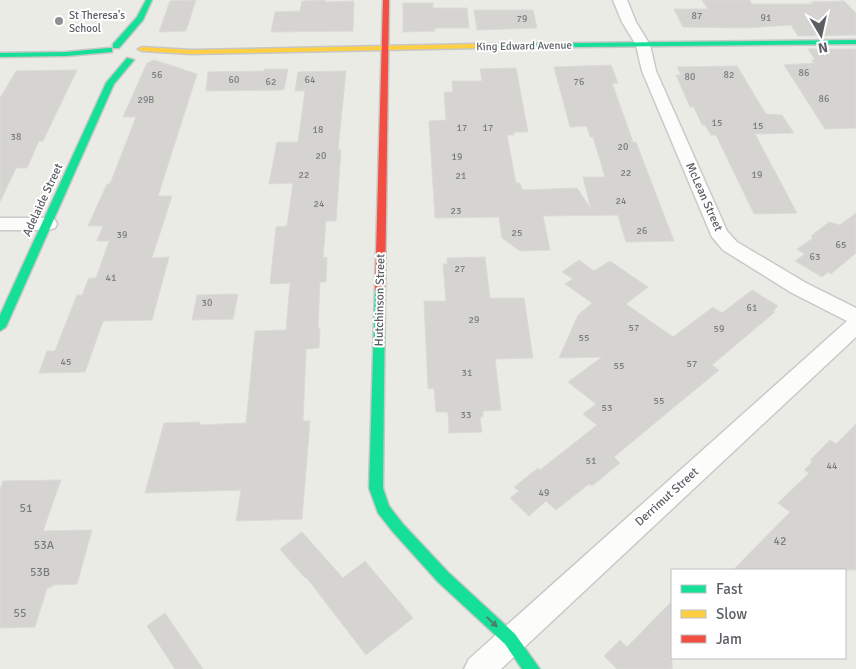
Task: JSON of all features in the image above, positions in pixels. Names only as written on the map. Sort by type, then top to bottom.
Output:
[{"type":"street","points":[[110,55],[140,18],[150,0]]},
{"type":"street","name":"Hutchinson Street","points":[[386,0],[376,488],[383,509],[443,577],[500,658],[532,669]]},
{"type":"street","name":"McLean Street","points":[[620,0],[719,233],[730,246],[799,288],[855,326]]},
{"type":"street","points":[[136,53],[140,18]]},
{"type":"street","name":"King Edward Avenue","points":[[136,53],[856,42]]},
{"type":"street","points":[[0,55],[110,55],[128,44],[136,53]]},
{"type":"street","points":[[110,55],[114,62],[136,53]]},
{"type":"street","name":"Adelaide Street","points":[[0,327],[110,84],[136,53]]},
{"type":"street","name":"Adelaide Street","points":[[110,55],[110,84]]},
{"type":"street","points":[[0,224],[48,224]]},
{"type":"street","name":"Derrimut Street","points":[[500,658],[855,326]]},
{"type":"building","points":[[196,0],[186,31],[159,32],[170,1]]},
{"type":"building","points":[[325,0],[325,2],[354,1],[353,31],[271,32],[275,12],[300,11],[302,1]]},
{"type":"building","points":[[702,0],[749,0],[752,4],[813,4],[811,2],[844,1],[856,13],[856,35],[798,36],[791,25],[746,28],[683,27],[674,9],[708,9]]},
{"type":"building","points":[[403,3],[433,3],[433,8],[467,8],[469,28],[435,28],[435,31],[403,32]]},
{"type":"building","points":[[474,10],[533,10],[537,28],[477,30]]},
{"type":"building","points":[[808,49],[856,49],[856,128],[825,129],[784,65],[814,63],[811,60],[815,60]]},
{"type":"building","points":[[154,60],[197,74],[158,196],[172,196],[152,258],[169,257],[152,320],[103,321],[85,372],[39,373],[47,351],[55,351],[77,295],[82,295],[89,278],[96,278],[109,241],[97,241],[103,226],[88,226],[107,184],[110,184],[136,117],[123,117],[147,63]]},
{"type":"building","points":[[611,65],[618,83],[612,83],[633,142],[636,142],[674,241],[626,242],[618,215],[543,216],[550,250],[520,251],[502,238],[499,217],[435,218],[429,121],[446,120],[444,92],[453,92],[452,81],[482,81],[480,69],[516,68],[528,132],[514,132],[514,135],[507,135],[516,183],[520,183],[522,190],[577,188],[591,209],[583,177],[605,177],[593,137],[590,137],[587,126],[570,127],[554,67]]},
{"type":"building","points":[[737,66],[766,114],[782,115],[794,133],[755,134],[797,213],[754,214],[716,135],[711,135],[705,125],[702,125],[694,107],[690,107],[676,75],[681,75],[677,67]]},
{"type":"building","points":[[265,69],[288,69],[284,90],[206,91],[208,72],[264,71]]},
{"type":"building","points":[[77,70],[43,141],[39,141],[27,168],[16,168],[0,202],[0,98],[16,71]]},
{"type":"building","points":[[346,71],[338,150],[341,150],[336,221],[326,221],[323,258],[327,257],[326,282],[320,282],[319,348],[306,349],[303,421],[310,421],[302,519],[236,521],[241,490],[145,493],[164,423],[200,422],[199,425],[246,423],[255,331],[286,330],[290,283],[270,284],[276,227],[287,226],[293,183],[269,184],[277,142],[298,142],[305,91],[295,91],[298,72]]},
{"type":"building","points":[[856,213],[856,253],[831,274],[828,272],[822,277],[795,261],[805,254],[797,249],[813,238],[811,236],[829,222],[840,225]]},
{"type":"building","points":[[485,257],[490,298],[524,298],[533,358],[495,359],[501,410],[483,411],[483,417],[480,417],[482,432],[449,433],[448,412],[436,412],[434,388],[428,389],[424,301],[446,301],[443,264],[447,264],[447,258]]},
{"type":"building","points":[[579,260],[594,271],[610,261],[648,287],[626,304],[673,337],[713,307],[722,313],[752,290],[778,306],[773,311],[775,312],[712,365],[719,370],[614,457],[620,463],[592,486],[589,484],[556,510],[546,501],[529,516],[510,498],[519,491],[514,487],[538,468],[540,470],[597,425],[583,414],[596,404],[568,382],[602,357],[559,358],[578,315],[592,303],[565,284],[573,279],[562,272]]},
{"type":"building","points":[[238,294],[233,319],[192,320],[197,295]]},
{"type":"building","points":[[856,424],[856,570],[734,569],[790,512],[778,503],[809,473],[804,470],[812,462],[810,460],[830,440],[836,444]]},
{"type":"building","points":[[61,480],[43,531],[92,530],[77,584],[53,585],[47,588],[35,627],[0,628],[0,490],[3,481]]},
{"type":"building","points":[[302,532],[343,578],[365,561],[413,618],[366,655],[306,577],[280,549]]},
{"type":"building","points":[[671,602],[672,669],[617,669],[604,656],[620,640],[627,647]]},
{"type":"building","points":[[165,613],[203,669],[175,669],[147,626]]},
{"type":"traffic: fast","points":[[116,46],[140,18],[149,0]]},
{"type":"traffic: fast","points":[[475,46],[856,42]]},
{"type":"traffic: fast","points":[[0,55],[66,54],[109,50]]},
{"type":"traffic: fast","points":[[0,327],[110,83],[130,60]]},
{"type":"traffic: fast","points":[[380,290],[376,488],[383,509],[443,577],[510,639],[532,669]]},
{"type":"traffic: slow","points":[[142,49],[191,52],[475,46]]},
{"type":"traffic: jam","points":[[380,290],[386,0]]},
{"type":"place","name":"St Theresa's School","points":[[59,21]]}]
